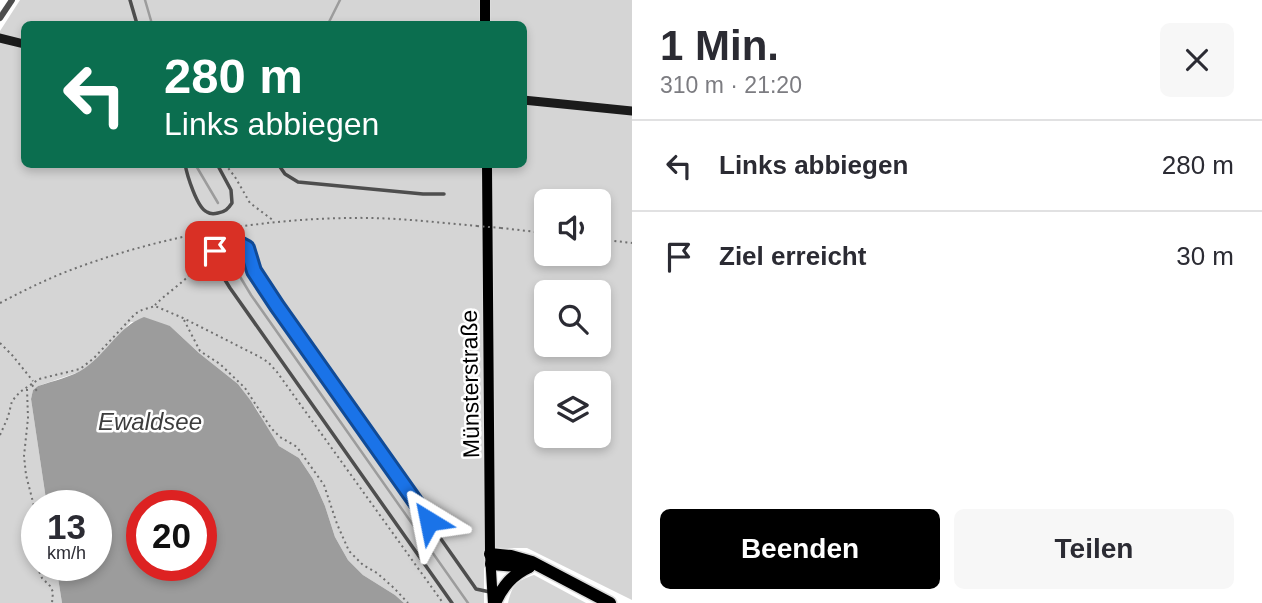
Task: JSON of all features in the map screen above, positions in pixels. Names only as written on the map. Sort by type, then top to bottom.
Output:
[{"type":"highway","points":[[491,559],[511,556],[532,562],[610,603]]},
{"type":"highway","points":[[491,559],[559,577]]},
{"type":"highway","points":[[493,599],[510,580],[529,568]]},
{"type":"main road","points":[[485,0],[485,21]]},
{"type":"main road","points":[[0,38],[21,43]]},
{"type":"main road","points":[[527,100],[632,111]]},
{"type":"main road","name":"Münsterstraße","points":[[487,168],[493,599]]},
{"type":"street","points":[[0,19],[12,0]]},
{"type":"lane","points":[[130,0],[136,21]]},
{"type":"lane","points":[[185,168],[200,205],[207,213],[216,214],[229,208],[233,197],[219,168]]},
{"type":"lane","points":[[281,168],[290,179],[299,182],[444,194]]},
{"type":"lane","points":[[452,603],[230,288],[215,259],[215,251],[219,246],[234,241],[247,248],[254,271],[277,306],[474,586],[493,599]]},
{"type":"path","points":[[228,168],[250,203],[275,222]]},
{"type":"path","points":[[477,226],[534,232]]},
{"type":"path","points":[[0,435],[12,401],[20,392],[33,384],[80,369],[94,358],[135,314],[155,306],[192,272],[194,241],[200,234]]},
{"type":"path","points":[[611,241],[632,243]]},
{"type":"path","points":[[155,306],[268,362],[443,603]]},
{"type":"path","points":[[183,318],[200,351],[220,364],[246,388],[271,428],[297,447],[324,485],[349,551],[363,565],[386,580],[408,603]]},
{"type":"path","points":[[0,343],[37,391]]},
{"type":"path","points":[[27,388],[28,418],[24,456],[26,475],[36,510],[35,534],[30,551],[42,578],[50,586],[52,603]]},
{"type":"shaded area","points":[[20,0],[632,0],[632,600],[527,548],[507,548],[484,554],[484,603],[404,603],[363,575],[348,560],[335,537],[313,479],[299,458],[279,446],[238,384],[170,326],[131,322],[96,360],[82,371],[33,390],[31,399],[45,490],[21,490],[21,581],[59,581],[62,603],[0,603],[0,31]]},
{"type":"shaded area","points":[[534,575],[586,603],[508,603],[516,584]]},
{"type":"water","name":"Ewaldsee","points":[[144,317],[170,326],[238,384],[279,446],[299,458],[313,479],[335,537],[348,560],[363,575],[404,603],[62,603],[59,581],[112,581],[112,490],[45,490],[31,399],[33,390],[85,368],[127,327]]},
{"type":"waterway","points":[[145,0],[151,21]]},
{"type":"waterway","points":[[330,21],[340,0]]},
{"type":"waterway","points":[[197,168],[218,203]]},
{"type":"waterway","points":[[232,253],[239,275],[251,295],[468,603]]},
{"type":"route","points":[[215,251],[219,246],[234,241],[247,248],[254,271],[277,306],[429,521]]}]
